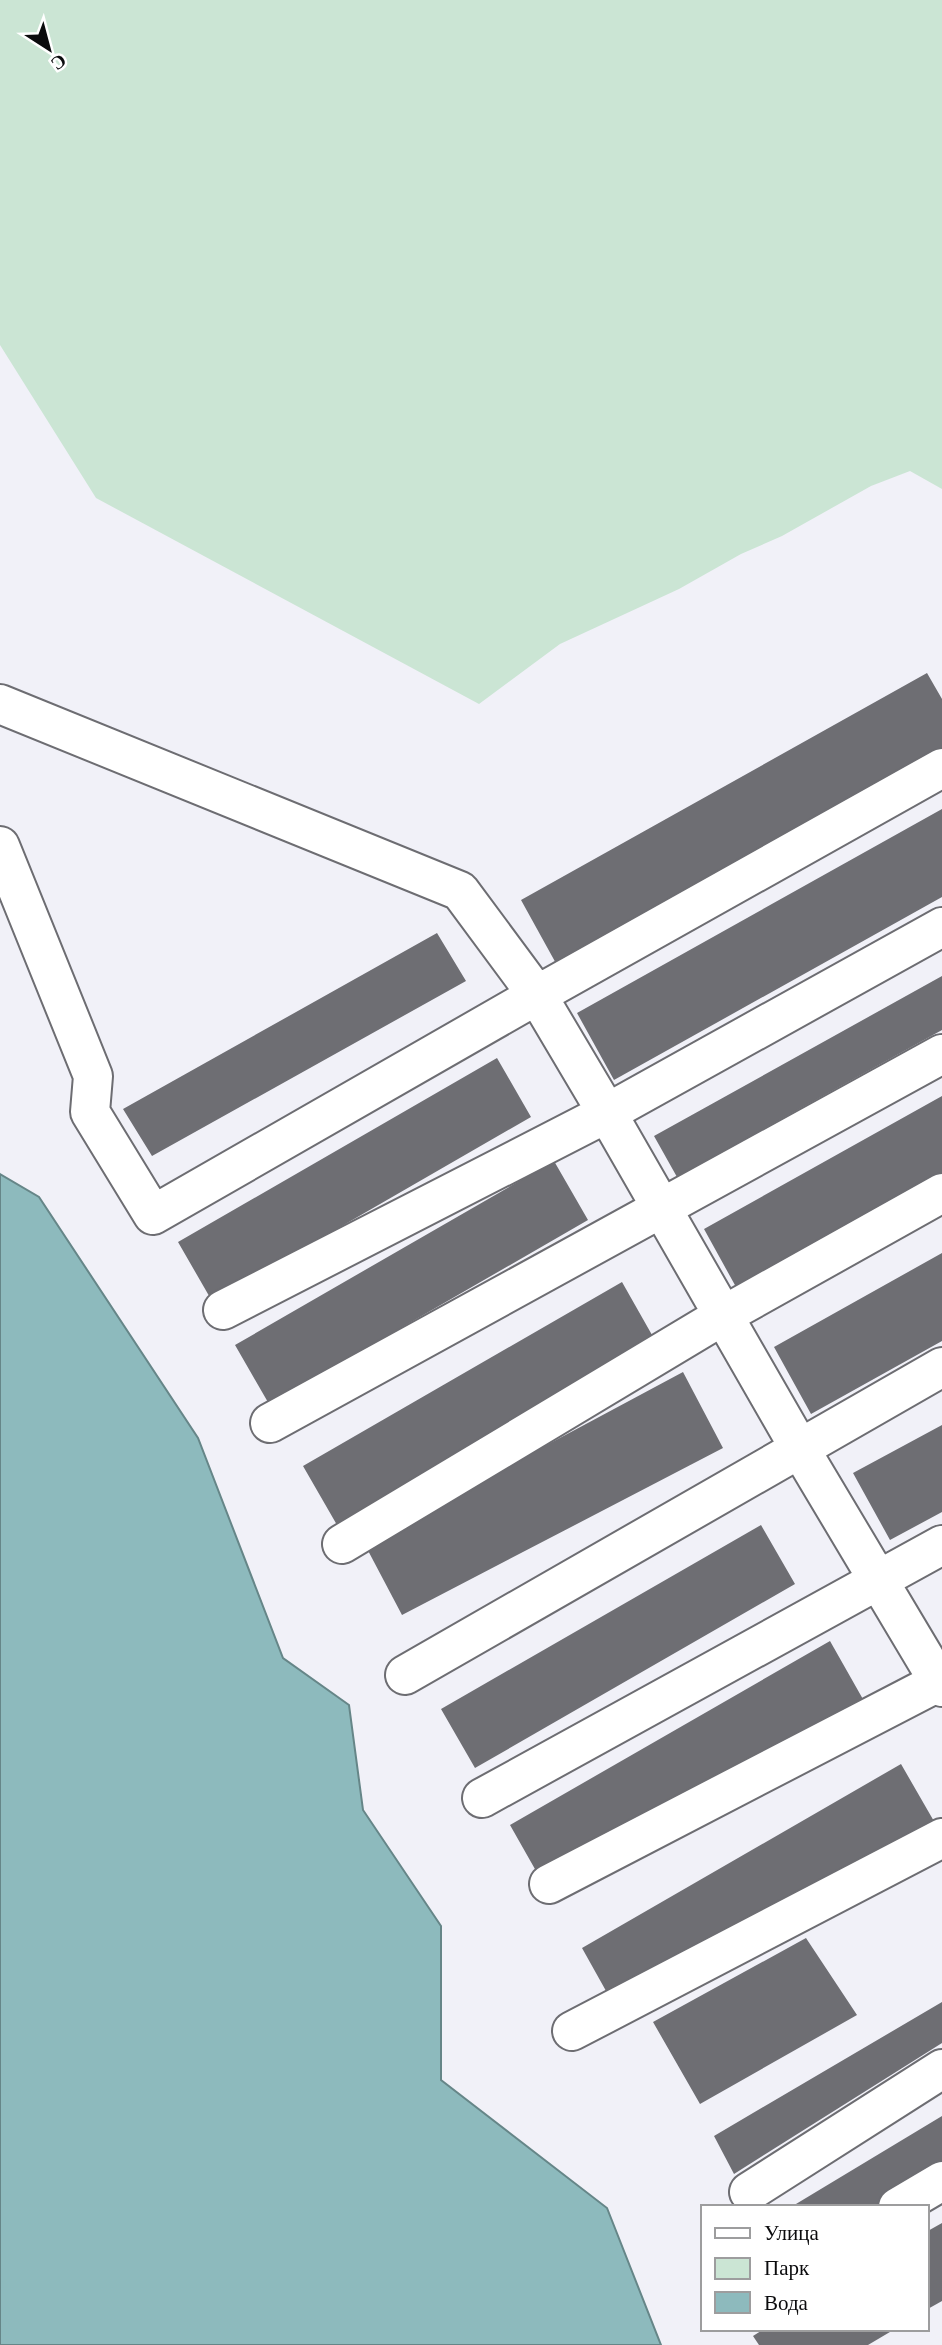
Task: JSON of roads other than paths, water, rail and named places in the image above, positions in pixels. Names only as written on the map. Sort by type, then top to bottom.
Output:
[{"type":"lane","points":[[0,704],[460,891],[537,995],[877,1581],[941,1683],[549,1884]]},
{"type":"lane","points":[[0,845],[93,1076],[90,1112],[153,1215],[537,995],[942,768]]},
{"type":"lane","points":[[223,1310],[607,1113],[942,927]]},
{"type":"lane","points":[[270,1423],[942,1054]]},
{"type":"lane","points":[[342,1544],[724,1315],[942,1193]]},
{"type":"lane","points":[[405,1675],[942,1367]]},
{"type":"lane","points":[[482,1798],[942,1545]]},
{"type":"lane","points":[[572,2031],[942,1838]]},
{"type":"lane","points":[[749,2192],[942,2069]]},
{"type":"lane","points":[[901,2205],[942,2181]]},
{"type":"water","points":[[0,1174],[39,1197],[198,1438],[283,1658],[349,1705],[363,1810],[441,1926],[441,2080],[607,2208],[661,2345],[0,2345]]}]
